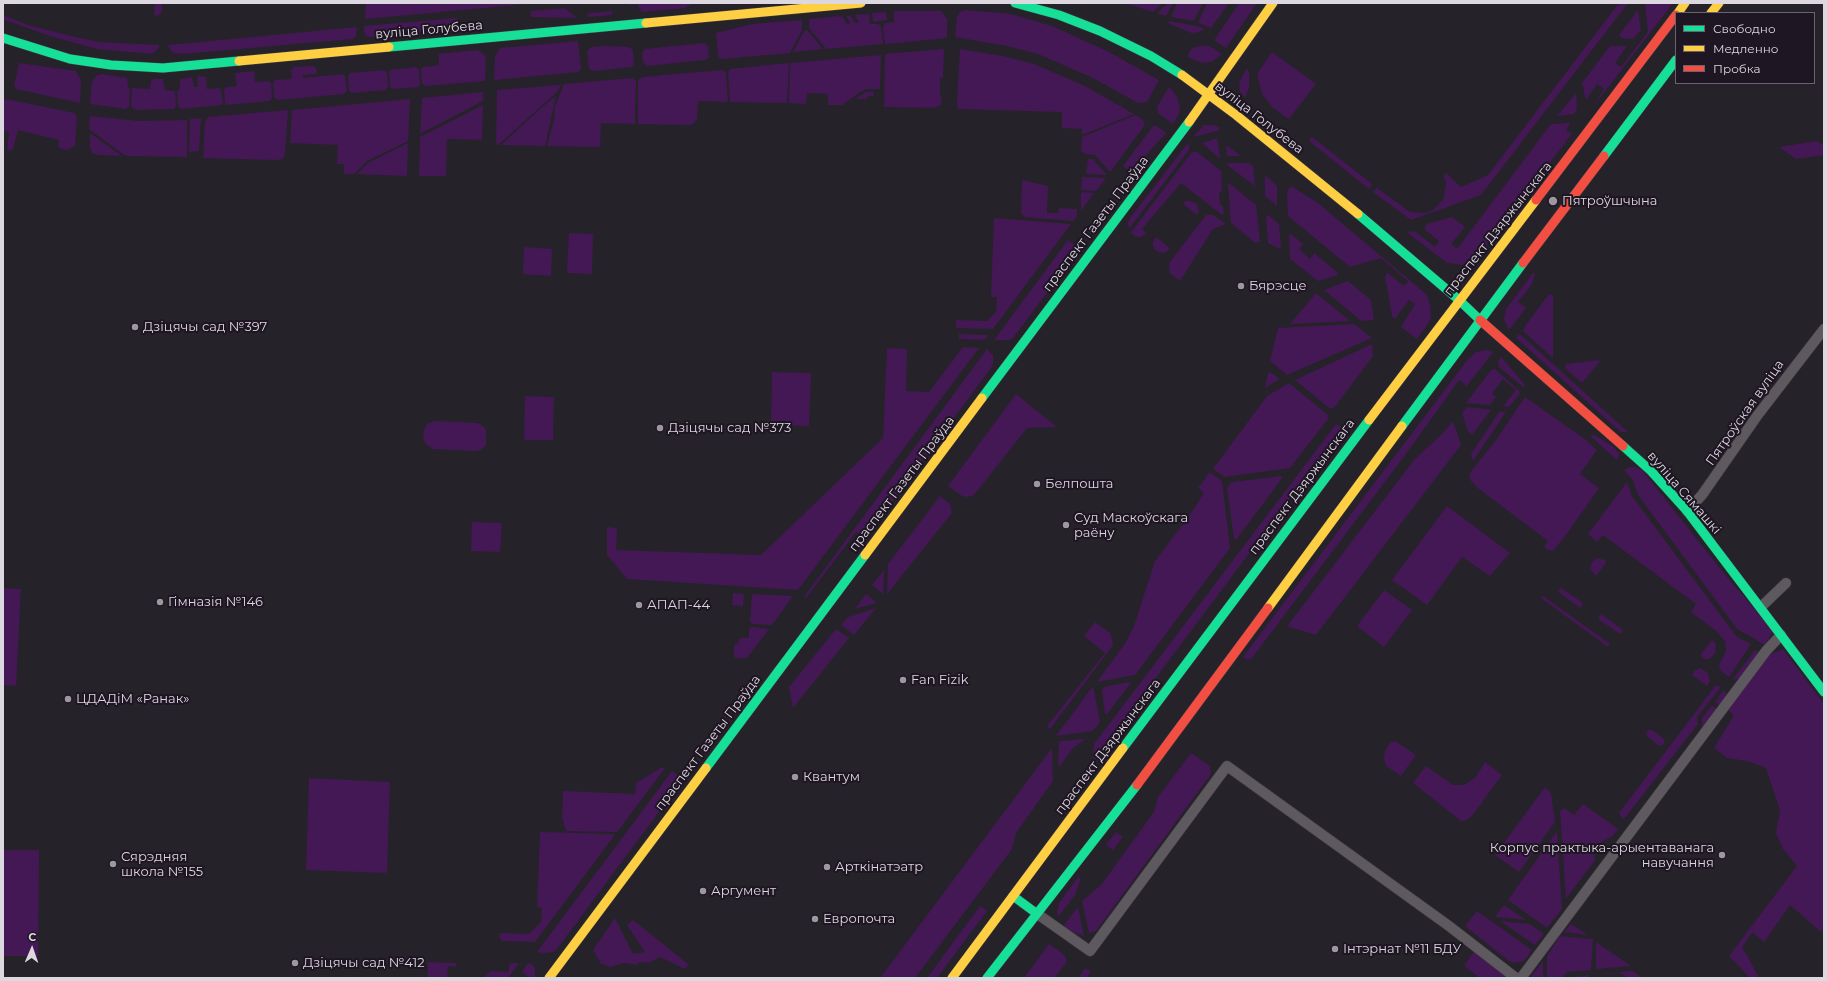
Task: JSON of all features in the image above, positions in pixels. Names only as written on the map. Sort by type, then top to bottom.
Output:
[{"type":"main road","name":"вуліца Голубева","points":[[3,38],[70,59],[124,66],[163,68],[861,3]]},
{"type":"main road","name":"вуліца Голубева","points":[[1015,3],[1059,15],[1100,31],[1162,63],[1209,94],[1402,250],[1480,320]]},
{"type":"main road","name":"праспект Газеты Праўда","points":[[549,978],[1209,94],[1272,3]]},
{"type":"main road","points":[[1679,12],[1685,3]]},
{"type":"main road","points":[[1712,12],[1719,3]]},
{"type":"main road","name":"праспект Дзяржынскага","points":[[952,978],[1293,519],[1675,17]]},
{"type":"main road","points":[[987,978],[1153,764],[1480,320],[1675,61]]},
{"type":"main road","name":"вуліца Сямашкі","points":[[1480,320],[1651,470],[1687,511],[1824,692]]},
{"type":"main road","points":[[1013,896],[1036,913]]},
{"type":"street","name":"Пятроўская вуліца","points":[[1687,511],[1702,495],[1757,416],[1824,329]]},
{"type":"street","points":[[1761,607],[1786,583]]},
{"type":"street","points":[[1521,978],[1766,651],[1781,635]]},
{"type":"street","points":[[1036,913],[1090,951],[1227,766],[1449,926],[1516,978]]},
{"type":"shaded area","points":[[155,3],[161,3],[162,11],[159,15],[154,16]]},
{"type":"shaded area","points":[[366,3],[538,3],[365,19]]},
{"type":"shaded area","points":[[629,3],[693,3],[685,8],[642,12],[637,4],[629,5]]},
{"type":"shaded area","points":[[1124,3],[1162,3],[1153,12]]},
{"type":"shaded area","points":[[1168,3],[1173,3],[1166,16],[1157,13]]},
{"type":"shaded area","points":[[1177,3],[1203,3],[1194,21],[1171,17]]},
{"type":"shaded area","points":[[1207,3],[1229,3],[1211,28],[1198,23]]},
{"type":"shaded area","points":[[1239,3],[1257,3],[1226,48],[1215,41],[1215,39]]},
{"type":"shaded area","points":[[1619,3],[1628,3],[1481,195],[1411,220],[1373,192],[1377,188],[1410,212],[1426,213],[1433,210],[1443,200],[1446,184],[1444,176],[1446,173],[1461,187],[1488,175]]},
{"type":"shaded area","points":[[1645,3],[1673,3],[1593,107],[1604,89],[1597,84],[1586,100],[1582,83],[1610,46],[1627,46],[1615,63],[1621,67],[1648,32]]},
{"type":"shaded area","points":[[565,8],[577,18],[531,17],[531,11]]},
{"type":"shaded area","points":[[965,10],[1011,14],[1052,26],[1109,52],[1159,80],[1147,102],[1138,103],[1093,78],[1038,54],[1007,46],[955,37],[957,17],[960,12]]},
{"type":"shaded area","points":[[1638,10],[1641,30],[1633,39],[1621,38],[1619,35]]},
{"type":"shaded area","points":[[613,11],[611,15],[587,17],[589,13]]},
{"type":"shaded area","points":[[894,11],[941,11],[947,19],[947,38],[885,44],[883,26],[886,23],[894,22]]},
{"type":"shaded area","points":[[886,12],[887,20],[873,22],[872,13]]},
{"type":"shaded area","points":[[869,14],[870,24],[878,24],[881,26],[883,44],[826,49],[809,28],[809,19],[842,16],[847,24],[851,23],[846,16],[850,15],[855,23],[859,23],[855,15]]},
{"type":"shaded area","points":[[3,15],[28,25],[99,42],[159,45],[159,47],[151,54],[97,49],[50,36],[5,20],[3,19]]},
{"type":"shaded area","points":[[458,18],[458,23],[425,31],[371,37],[366,36],[364,32],[364,26]]},
{"type":"shaded area","points":[[802,20],[802,30],[790,53],[720,59],[718,56],[716,33],[752,24]]},
{"type":"shaded area","points":[[1169,21],[1205,29],[1199,32],[1191,33],[1168,23]]},
{"type":"shaded area","points":[[357,27],[356,36],[353,39],[183,54],[173,53],[168,46],[168,45]]},
{"type":"shaded area","points":[[807,30],[823,49],[793,52],[804,31]]},
{"type":"shaded area","points":[[578,41],[581,69],[578,72],[494,80],[495,56],[500,48]]},
{"type":"shaded area","points":[[704,43],[708,46],[709,57],[706,60],[646,66],[643,62],[642,53],[645,49]]},
{"type":"shaded area","points":[[1209,46],[1222,54],[1213,61],[1205,63],[1196,61],[1187,56],[1192,48]]},
{"type":"shaded area","points":[[592,47],[629,47],[633,50],[634,64],[632,67],[593,71],[589,69],[587,51]]},
{"type":"shaded area","points":[[944,49],[943,78],[940,78],[940,97],[942,97],[941,105],[934,108],[884,107],[885,54]]},
{"type":"shaded area","points":[[960,49],[1003,56],[1034,64],[1085,86],[1134,114],[1082,135],[1082,129],[1062,128],[1062,112],[958,109]]},
{"type":"shaded area","points":[[477,50],[483,53],[486,59],[485,81],[425,86],[422,84],[421,69],[423,67],[439,65],[439,54]]},
{"type":"shaded area","points":[[1272,52],[1316,84],[1289,119],[1273,108],[1262,94],[1257,74]]},
{"type":"shaded area","points":[[881,55],[880,89],[866,89],[842,105],[828,105],[828,94],[807,93],[806,104],[789,103],[790,63]]},
{"type":"shaded area","points":[[19,63],[76,71],[81,80],[80,103],[16,89],[14,86]]},
{"type":"shaded area","points":[[789,63],[787,103],[730,102],[728,72],[730,69]]},
{"type":"shaded area","points":[[313,66],[316,68],[317,74],[303,75],[303,78],[343,74],[345,76],[347,91],[344,94],[277,100],[274,97],[273,83],[275,80],[292,79],[291,70],[294,67]]},
{"type":"shaded area","points":[[416,67],[419,70],[420,84],[418,87],[393,89],[390,87],[389,72],[391,70]]},
{"type":"shaded area","points":[[1246,69],[1249,71],[1249,88],[1245,97],[1240,92],[1239,83]]},
{"type":"shaded area","points":[[384,70],[387,73],[388,87],[386,90],[352,93],[349,91],[348,76],[350,73]]},
{"type":"shaded area","points":[[722,70],[726,72],[728,102],[698,101],[697,119],[690,125],[638,124],[638,81],[642,77]]},
{"type":"shaded area","points":[[254,71],[255,82],[268,81],[271,83],[272,98],[269,101],[227,105],[225,103],[224,90],[226,87],[237,86],[235,73]]},
{"type":"shaded area","points":[[102,74],[127,78],[128,87],[130,88],[129,106],[126,109],[90,104],[92,82],[96,76]]},
{"type":"shaded area","points":[[199,76],[206,77],[207,89],[219,88],[221,90],[223,103],[221,105],[181,109],[178,106],[177,91],[180,89],[180,79],[192,77],[194,87],[198,87],[197,78]]},
{"type":"shaded area","points":[[632,78],[636,81],[635,124],[601,123],[600,147],[547,146],[554,120],[555,106],[564,84]]},
{"type":"shaded area","points":[[153,79],[163,79],[165,90],[175,91],[176,106],[174,109],[138,110],[131,106],[132,88],[150,89],[151,81]]},
{"type":"shaded area","points":[[561,85],[557,92],[498,145],[496,143],[497,90]]},
{"type":"shaded area","points":[[1169,87],[1176,95],[1180,105],[1179,114],[1173,124],[1158,113],[1157,107]]},
{"type":"shaded area","points":[[483,92],[483,101],[420,134],[422,98]]},
{"type":"shaded area","points":[[866,92],[874,92],[873,96],[868,96],[867,99],[855,99]]},
{"type":"shaded area","points":[[1576,93],[1577,109],[1574,114],[1557,116]]},
{"type":"shaded area","points":[[556,96],[545,146],[501,145],[542,107]]},
{"type":"shaded area","points":[[6,99],[74,113],[77,117],[75,146],[67,150],[62,149],[58,147],[59,140],[18,130],[13,149],[8,151],[9,132],[3,130],[3,102]]},
{"type":"shaded area","points":[[410,99],[408,141],[367,161],[354,174],[344,174],[344,164],[337,164],[338,145],[290,143],[292,110]]},
{"type":"shaded area","points":[[483,105],[482,140],[447,139],[446,176],[419,176],[420,137]]},
{"type":"shaded area","points":[[288,110],[285,154],[282,159],[203,158],[205,122],[208,117]]},
{"type":"shaded area","points":[[1136,115],[1143,120],[1145,125],[1110,172],[1095,155],[1086,154],[1081,151],[1082,137]]},
{"type":"shaded area","points":[[90,116],[139,121],[187,120],[187,157],[124,155],[89,129]]},
{"type":"shaded area","points":[[201,118],[199,151],[189,152],[190,119]]},
{"type":"shaded area","points":[[1551,124],[1570,124],[1566,130],[1572,134],[1475,259],[1463,265],[1447,263],[1408,233],[1409,231],[1416,232],[1435,247],[1439,241],[1424,229],[1427,224],[1452,217],[1465,227],[1451,244],[1457,249]]},
{"type":"shaded area","points":[[1204,125],[1214,125],[1220,128],[1217,131],[1193,137]]},
{"type":"shaded area","points":[[1153,126],[1157,126],[1166,133],[1131,172],[1123,166]]},
{"type":"shaded area","points":[[90,133],[122,156],[98,155],[92,153],[90,147]]},
{"type":"shaded area","points":[[1312,137],[1372,184],[1369,189],[1309,141]]},
{"type":"shaded area","points":[[1217,138],[1220,157],[1218,157],[1202,143]]},
{"type":"shaded area","points":[[1817,141],[1824,145],[1824,155],[1796,159],[1779,147]]},
{"type":"shaded area","points":[[408,143],[407,176],[357,174],[368,163]]},
{"type":"shaded area","points":[[1187,144],[1189,145],[1189,150],[1129,229],[1128,223],[1130,218]]},
{"type":"shaded area","points":[[1226,145],[1239,154],[1239,156],[1227,156]]},
{"type":"shaded area","points":[[1192,152],[1197,152],[1221,171],[1222,190],[1219,194],[1220,204],[1223,207],[1224,214],[1222,215],[1181,183],[1142,229],[1147,234],[1140,237],[1134,236],[1131,232]]},
{"type":"shaded area","points":[[1088,159],[1093,159],[1107,175],[1086,174]]},
{"type":"shaded area","points":[[1228,163],[1249,163],[1253,166],[1255,186],[1227,165]]},
{"type":"shaded area","points":[[1265,175],[1277,186],[1277,206],[1265,196]]},
{"type":"shaded area","points":[[1082,177],[1106,178],[1096,191],[1081,190]]},
{"type":"shaded area","points":[[1022,180],[1048,186],[1047,213],[1059,213],[1059,208],[1077,209],[1077,216],[1073,221],[1024,217],[1021,213]]},
{"type":"shaded area","points":[[1228,184],[1256,205],[1260,242],[1254,242],[1231,223]]},
{"type":"shaded area","points":[[1291,186],[1318,203],[1426,294],[1430,304],[1431,316],[1429,322],[1417,339],[1401,327],[1415,304],[1409,300],[1395,319],[1392,316],[1385,276],[1388,273],[1404,286],[1408,281],[1381,258],[1350,267],[1288,216],[1287,192]]},
{"type":"shaded area","points":[[1081,192],[1094,193],[1081,211]]},
{"type":"shaded area","points":[[1186,201],[1197,204],[1199,211],[1197,215],[1183,204]]},
{"type":"shaded area","points":[[1206,215],[1213,215],[1226,224],[1213,229],[1180,281],[1170,273],[1169,263]]},
{"type":"shaded area","points":[[1268,215],[1279,224],[1281,248],[1268,243],[1266,216]]},
{"type":"shaded area","points":[[994,218],[1071,224],[993,329],[956,328],[956,320],[987,321],[996,312],[997,297],[991,297]]},
{"type":"shaded area","points":[[569,233],[593,234],[592,274],[567,273]]},
{"type":"shaded area","points":[[1289,234],[1303,244],[1299,249],[1310,259],[1314,253],[1338,273],[1338,275],[1318,281],[1290,259]]},
{"type":"shaded area","points":[[1156,237],[1170,248],[1166,252],[1162,253],[1155,250],[1153,242]]},
{"type":"shaded area","points":[[1068,240],[1076,246],[1061,274],[1013,338],[1009,340],[994,340]]},
{"type":"shaded area","points":[[524,247],[552,249],[551,276],[523,274]]},
{"type":"shaded area","points":[[1533,273],[1535,274],[1532,284],[1518,302],[1526,308],[1509,330],[1504,320],[1506,309]]},
{"type":"shaded area","points":[[1348,281],[1371,300],[1374,320],[1361,321],[1324,290]]},
{"type":"shaded area","points":[[1316,293],[1349,320],[1349,321],[1290,324]]},
{"type":"shaded area","points":[[1549,294],[1553,295],[1553,358],[1523,331],[1525,326]]},
{"type":"shaded area","points":[[1354,324],[1372,338],[1287,375],[1270,361],[1278,328]]},
{"type":"shaded area","points":[[959,334],[988,335],[985,340],[959,339]]},
{"type":"shaded area","points":[[1518,335],[1521,335],[1628,432],[1621,432],[1516,338]]},
{"type":"shaded area","points":[[1372,344],[1373,356],[1334,408],[1329,408],[1295,380]]},
{"type":"shaded area","points":[[963,347],[979,348],[798,590],[627,579],[607,555],[607,527],[617,528],[616,550],[761,555],[883,438],[887,348],[907,349],[906,391],[929,392]]},
{"type":"shaded area","points":[[987,349],[993,355],[993,363],[991,368],[866,536],[856,532],[806,598],[804,597]]},
{"type":"shaded area","points":[[1486,350],[1493,352],[1467,386],[1459,380],[1406,454],[1252,658],[1247,660],[1243,657],[1468,359],[1476,352]]},
{"type":"shaded area","points":[[1501,357],[1525,385],[1523,387],[1499,367],[1498,361]]},
{"type":"shaded area","points":[[1601,360],[1582,383],[1565,368],[1566,364]]},
{"type":"shaded area","points":[[1495,369],[1519,391],[1520,394],[1509,407],[1503,406],[1516,390],[1503,379],[1492,394],[1496,397],[1490,405],[1466,403],[1491,370]]},
{"type":"shaded area","points":[[772,372],[811,373],[809,426],[771,425]]},
{"type":"shaded area","points":[[1270,372],[1280,379],[1265,388],[1268,373]]},
{"type":"shaded area","points":[[1289,383],[1327,414],[1328,419],[1290,468],[1224,477],[1213,469],[1267,396]]},
{"type":"shaded area","points":[[1016,394],[1057,427],[1027,428],[974,495],[968,497],[962,496],[948,486]]},
{"type":"shaded area","points":[[525,396],[554,397],[553,440],[524,440]]},
{"type":"shaded area","points":[[1525,397],[1586,440],[1597,450],[1580,474],[1599,488],[1553,551],[1544,547],[1548,541],[1479,489],[1471,481],[1469,474],[1496,440]]},
{"type":"shaded area","points":[[1467,407],[1491,410],[1472,435],[1468,431],[1462,413]]},
{"type":"shaded area","points":[[1499,412],[1506,412],[1473,461],[1471,454]]},
{"type":"shaded area","points":[[434,421],[478,423],[486,430],[486,445],[477,451],[433,449],[427,445],[423,439],[424,430],[427,424]]},
{"type":"shaded area","points":[[1452,422],[1461,445],[1316,635],[1289,627],[1288,625],[1414,460],[1442,434]]},
{"type":"shaded area","points":[[1336,424],[1343,428],[1093,762],[1094,744]]},
{"type":"shaded area","points":[[1593,434],[1614,447],[1619,454],[1617,460],[1591,437]]},
{"type":"shaded area","points":[[1630,467],[1636,467],[1643,471],[1722,571],[1773,631],[1765,645],[1737,629],[1638,495],[1633,480],[1624,470]]},
{"type":"shaded area","points":[[1210,472],[1222,481],[1230,548],[1135,675],[1097,682],[1126,642],[1134,626],[1155,561],[1187,519],[1204,493],[1198,488]]},
{"type":"shaded area","points":[[1283,477],[1236,540],[1234,539],[1227,488],[1232,482]]},
{"type":"shaded area","points":[[1627,482],[1632,496],[1737,637],[1751,644],[1729,677],[1721,671],[1719,665],[1726,651],[1725,641],[1716,631],[1691,612],[1696,604],[1603,535],[1597,542],[1588,534]]},
{"type":"shaded area","points":[[940,496],[950,504],[952,513],[887,594],[888,564]]},
{"type":"shaded area","points":[[1447,506],[1510,553],[1490,576],[1462,557],[1427,605],[1392,580]]},
{"type":"shaded area","points":[[472,522],[502,523],[500,552],[471,551]]},
{"type":"shaded area","points":[[1598,558],[1607,561],[1596,576],[1590,569],[1592,562]]},
{"type":"shaded area","points":[[884,570],[883,594],[872,585]]},
{"type":"shaded area","points":[[3,588],[21,589],[16,686],[3,685]]},
{"type":"shaded area","points":[[1561,588],[1583,603],[1580,608],[1558,592]]},
{"type":"shaded area","points":[[1384,590],[1412,610],[1384,647],[1357,626]]},
{"type":"shaded area","points":[[733,593],[744,594],[743,606],[732,605]]},
{"type":"shaded area","points":[[752,594],[793,596],[772,625],[752,624],[750,621]]},
{"type":"shaded area","points":[[866,594],[877,603],[855,609]]},
{"type":"shaded area","points":[[1543,596],[1610,644],[1608,647],[1541,598]]},
{"type":"shaded area","points":[[876,608],[854,635],[841,625],[848,617]]},
{"type":"shaded area","points":[[1601,614],[1623,630],[1620,634],[1598,619]]},
{"type":"shaded area","points":[[1095,622],[1111,634],[1113,645],[1050,729],[1047,726],[1105,653],[1084,636]]},
{"type":"shaded area","points":[[751,627],[769,629],[747,658],[736,658],[734,656],[734,645],[739,643],[740,638],[749,638],[749,629]]},
{"type":"shaded area","points":[[836,629],[849,638],[793,708],[789,687]]},
{"type":"shaded area","points":[[1712,640],[1716,644],[1715,653],[1709,659],[1704,659],[1700,655]]},
{"type":"shaded area","points":[[1783,649],[1824,704],[1824,927],[1821,932],[1790,905],[1764,942],[1752,932],[1742,948],[1759,978],[1750,978],[1729,956],[1797,866],[1783,849],[1776,833],[1780,810],[1766,768],[1747,761],[1727,758],[1714,748],[1734,715],[1728,710],[1765,657]]},
{"type":"shaded area","points":[[1755,650],[1760,653],[1740,678],[1732,680]]},
{"type":"shaded area","points":[[1700,668],[1708,673],[1710,681],[1707,686],[1692,675],[1694,671]]},
{"type":"shaded area","points":[[1129,682],[1131,683],[1107,714],[1105,713],[1102,690],[1104,687]]},
{"type":"shaded area","points":[[1716,685],[1721,687],[1697,717],[1698,724],[1624,819],[1621,817],[1619,813]]},
{"type":"shaded area","points":[[1093,686],[1100,722],[1093,731],[1056,736]]},
{"type":"shaded area","points":[[1724,690],[1727,695],[1721,706],[1715,702]]},
{"type":"shaded area","points":[[1712,705],[1718,710],[1634,822],[1629,825],[1702,728],[1702,718]]},
{"type":"shaded area","points":[[1651,729],[1663,738],[1665,742],[1663,745],[1659,746],[1648,737],[1646,732]]},
{"type":"shaded area","points":[[1084,740],[1073,748],[1060,766],[1058,764],[1060,741]]},
{"type":"shaded area","points":[[1395,741],[1416,755],[1401,776],[1386,766],[1384,759],[1385,751],[1390,743]]},
{"type":"shaded area","points":[[1052,748],[1053,781],[1016,833],[1012,849],[915,978],[880,978]]},
{"type":"shaded area","points":[[1191,753],[1210,766],[1211,774],[1096,931],[1089,933],[1082,901],[1101,885],[1154,812],[1158,797]]},
{"type":"shaded area","points":[[1485,762],[1502,775],[1472,816],[1465,821],[1461,821],[1413,783],[1426,766],[1453,785],[1464,785],[1475,778]]},
{"type":"shaded area","points":[[661,768],[665,768],[618,831],[566,831],[562,817],[563,791],[635,794],[636,783]]},
{"type":"shaded area","points":[[672,771],[679,776],[679,785],[557,949],[553,952],[537,952]]},
{"type":"shaded area","points":[[309,778],[390,782],[387,873],[306,870]]},
{"type":"shaded area","points":[[1545,787],[1551,793],[1555,822],[1519,872],[1495,855]]},
{"type":"shaded area","points":[[1583,804],[1618,829],[1613,836],[1601,842],[1594,851],[1595,860],[1566,899],[1560,811],[1564,808],[1574,815]]},
{"type":"shaded area","points":[[1557,831],[1562,909],[1547,928],[1508,900]]},
{"type":"shaded area","points":[[540,832],[614,834],[614,836],[535,942],[501,941],[499,933],[529,934],[541,922],[542,908],[537,907]]},
{"type":"shaded area","points":[[1116,832],[1123,837],[1113,850],[1106,845]]},
{"type":"shaded area","points":[[3,850],[39,850],[38,956],[3,956]]},
{"type":"shaded area","points":[[1078,877],[1081,879],[1075,895],[1058,917],[1057,912],[1059,903]]},
{"type":"shaded area","points":[[1504,905],[1526,920],[1495,917]]},
{"type":"shaded area","points":[[980,906],[987,911],[937,978],[927,978]]},
{"type":"shaded area","points":[[1078,907],[1084,936],[1068,930],[1064,925]]},
{"type":"shaded area","points":[[1477,911],[1532,950],[1524,961],[1514,963],[1509,961],[1465,926]]},
{"type":"shaded area","points":[[615,918],[633,954],[645,952],[627,925],[633,920],[688,964],[685,969],[660,957],[649,963],[639,962],[638,965],[623,963],[611,967],[601,964],[593,950]]},
{"type":"shaded area","points":[[1500,921],[1530,924],[1544,934],[1535,945]]},
{"type":"shaded area","points":[[1571,924],[1588,935],[1564,932]]},
{"type":"shaded area","points":[[1560,936],[1593,939],[1591,970],[1567,972],[1562,978],[1547,978],[1547,956]]},
{"type":"shaded area","points":[[1596,942],[1631,966],[1596,969]]},
{"type":"shaded area","points":[[1049,944],[1062,953],[1066,958],[1066,963],[1054,978],[1024,978]]},
{"type":"shaded area","points":[[1474,951],[1512,978],[1480,978],[1464,966]]},
{"type":"shaded area","points":[[1543,961],[1543,978],[1530,978]]},
{"type":"shaded area","points":[[428,962],[456,963],[456,967],[448,966],[447,978],[428,978]]},
{"type":"shaded area","points":[[511,963],[519,963],[508,978],[483,978],[491,971],[509,972],[509,965]]},
{"type":"shaded area","points":[[528,963],[532,964],[535,968],[535,978],[530,978],[522,972]]},
{"type":"shaded area","points":[[1085,968],[1091,971],[1086,978],[1078,978]]},
{"type":"shaded area","points":[[1632,971],[1643,978],[1628,978],[1621,973],[1595,975]]},
{"type":"shaded area","points":[[1589,975],[1587,978],[1570,978],[1571,977]]},
{"type":"traffic: fast","points":[[1015,3],[1059,15],[1100,31],[1151,56],[1182,75]]},
{"type":"traffic: fast","points":[[389,47],[646,23]]},
{"type":"traffic: fast","points":[[3,38],[70,59],[111,65],[163,68],[239,61]]},
{"type":"traffic: fast","points":[[1604,156],[1675,61]]},
{"type":"traffic: fast","points":[[982,398],[1189,122]]},
{"type":"traffic: fast","points":[[1358,214],[1459,300]]},
{"type":"traffic: fast","points":[[1402,426],[1523,263]]},
{"type":"traffic: fast","points":[[1459,300],[1480,320]]},
{"type":"traffic: fast","points":[[1123,748],[1369,420]]},
{"type":"traffic: fast","points":[[1623,446],[1651,471],[1687,511],[1824,692]]},
{"type":"traffic: fast","points":[[706,768],[865,555]]},
{"type":"traffic: fast","points":[[987,978],[1137,785]]},
{"type":"traffic: fast","points":[[1013,896],[1036,913]]},
{"type":"traffic: slow","points":[[646,23],[861,3]]},
{"type":"traffic: slow","points":[[1189,122],[1273,3]]},
{"type":"traffic: slow","points":[[1679,12],[1685,3]]},
{"type":"traffic: slow","points":[[1712,12],[1719,3]]},
{"type":"traffic: slow","points":[[239,61],[389,47]]},
{"type":"traffic: slow","points":[[1182,75],[1236,115],[1358,214]]},
{"type":"traffic: slow","points":[[1369,420],[1536,200]]},
{"type":"traffic: slow","points":[[865,555],[982,398]]},
{"type":"traffic: slow","points":[[1268,608],[1402,426]]},
{"type":"traffic: slow","points":[[952,978],[1123,748]]},
{"type":"traffic: slow","points":[[549,978],[706,768]]},
{"type":"traffic: jam","points":[[1536,200],[1675,16]]},
{"type":"traffic: jam","points":[[1523,263],[1604,156]]},
{"type":"traffic: jam","points":[[1480,320],[1623,446]]},
{"type":"traffic: jam","points":[[1137,785],[1268,608]]},
{"type":"place","name":"Пятроўшчына","points":[[1553,201]]},
{"type":"place","name":"Бярэсце","points":[[1241,286]]},
{"type":"place","name":"Дзіцячы сад №397","points":[[135,327]]},
{"type":"place","name":"Дзіцячы сад №373","points":[[660,428]]},
{"type":"place","name":"Белпошта","points":[[1037,484]]},
{"type":"place","name":"Суд Маскоўскага раёну","points":[[1066,525]]},
{"type":"place","name":"Гімназія №146","points":[[160,602]]},
{"type":"place","name":"АПАП-44","points":[[639,605]]},
{"type":"place","name":"Fan Fizik","points":[[903,680]]},
{"type":"place","name":"ЦДАДіМ «Ранак»","points":[[68,699]]},
{"type":"place","name":"Квантум","points":[[795,777]]},
{"type":"place","name":"Корпус практыка-арыентаванага навучання","points":[[1722,855]]},
{"type":"place","name":"Сярэдняя школа №155","points":[[113,864]]},
{"type":"place","name":"Арткінатэатр","points":[[827,867]]},
{"type":"place","name":"Аргумент","points":[[703,891]]},
{"type":"place","name":"Европочта","points":[[815,919]]},
{"type":"place","name":"Інтэрнат №11 БДУ","points":[[1335,949]]},
{"type":"place","name":"Дзіцячы сад №412","points":[[295,963]]}]
